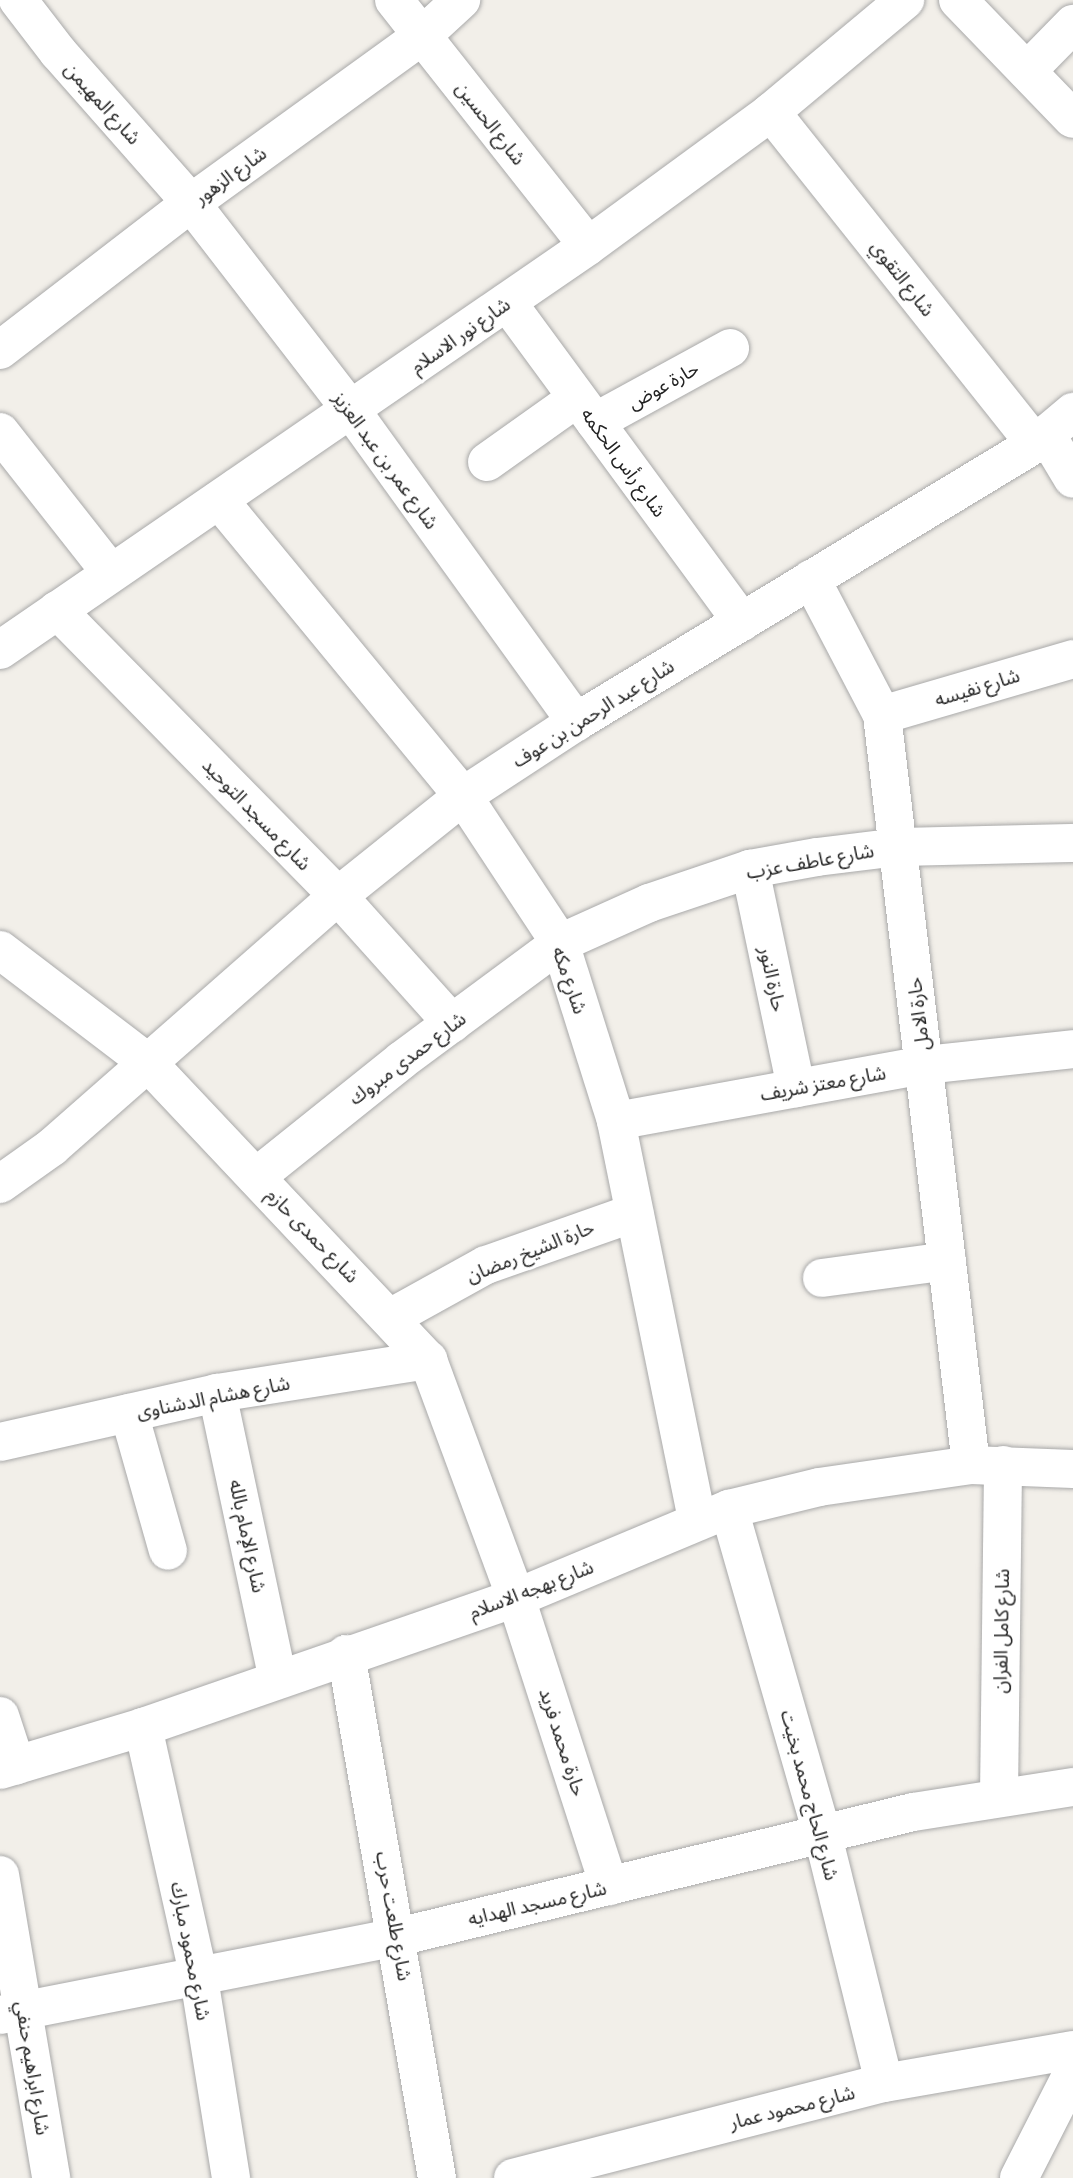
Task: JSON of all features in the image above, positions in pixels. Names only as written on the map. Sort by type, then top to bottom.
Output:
[{"type":"street","name":"شارع الحسين","points":[[394,0],[587,246]]},
{"type":"street","name":"شارع الزهور","points":[[0,350],[191,203],[423,35],[461,0]]},
{"type":"street","name":"شارع نور الاسلام","points":[[0,650],[587,246],[771,112],[905,0]]},
{"type":"street","points":[[961,1],[1073,119]]},
{"type":"street","name":"شارع المهيمن","points":[[23,2],[58,52],[191,203]]},
{"type":"street","points":[[1027,71],[1073,24]]},
{"type":"street","name":"شارع التقوي","points":[[771,112],[1051,430],[1073,479]]},
{"type":"street","name":"شارع عمر بن عبد العزيز","points":[[191,203],[351,410],[576,722]]},
{"type":"street","name":"شارع رأس الحكمه","points":[[507,302],[741,622]]},
{"type":"street","name":"حارة عوض","points":[[487,462],[586,410],[730,348]]},
{"type":"street","name":"شارع عبد الرحمن بن عوف","points":[[0,1184],[52,1147],[338,897],[463,796],[576,722],[1051,430]]},
{"type":"street","points":[[0,432],[111,573]]},
{"type":"street","name":"شارع مكه","points":[[219,500],[463,796],[560,943],[615,1121],[634,1213],[713,1514]]},
{"type":"street","name":"حارة الامل","points":[[811,579],[882,715],[947,1261],[987,1465]]},
{"type":"street","name":"شارع مسجد التوحيد","points":[[57,610],[338,897],[452,1023]]},
{"type":"street","name":"شارع نفيسه","points":[[882,715],[1073,659]]},
{"type":"street","name":"شارع عاطف عزب","points":[[560,943],[649,903],[750,869],[898,847],[1073,843]]},
{"type":"street","name":"حارة النور","points":[[750,869],[796,1088]]},
{"type":"street","name":"شارع حمدى مبروك","points":[[256,1177],[452,1023],[560,943]]},
{"type":"street","name":"شارع حمدى حازم","points":[[0,950],[147,1062],[392,1317],[428,1360],[516,1598]]},
{"type":"street","name":"شارع معتز شريف","points":[[615,1121],[924,1065],[1073,1049]]},
{"type":"street","name":"حارة الشيخ رمضان","points":[[392,1317],[486,1265],[634,1213]]},
{"type":"street","points":[[822,1278],[947,1261]]},
{"type":"street","name":"شارع هشام الدشناوى","points":[[0,1442],[218,1393],[428,1360]]},
{"type":"street","name":"شارع الإمام بالله","points":[[218,1393],[278,1679]]},
{"type":"street","points":[[129,1413],[167,1551]]},
{"type":"street","name":"شارع بهجه الاسلام","points":[[8,1767],[143,1727],[346,1654],[516,1598],[713,1514],[819,1488],[987,1465],[1073,1469]]},
{"type":"street","name":"شارع كامل الفران","points":[[987,1465],[999,1796]]},
{"type":"street","name":"شارع الحاج محمد بخيت","points":[[713,1514],[823,1836],[884,2083]]},
{"type":"street","name":"حارة محمد فريد","points":[[516,1598],[609,1886]]},
{"type":"street","name":"شارع طلعت حرب","points":[[346,1654],[398,1937],[437,2178]]},
{"type":"street","points":[[0,1716],[8,1767]]},
{"type":"street","name":"شارع محمود مبارك","points":[[143,1727],[199,1978],[230,2178]]},
{"type":"street","name":"شارع مسجد الهدايه","points":[[12,2013],[398,1937],[913,1812],[999,1796],[1073,1787]]},
{"type":"street","name":"شارع ابراهيم حنفي","points":[[0,1875],[12,2013],[51,2178]]},
{"type":"street","name":"شارع محمود عمار","points":[[513,2178],[884,2083],[1073,2050]]},
{"type":"street","points":[[1019,2178],[1073,2072]]}]
